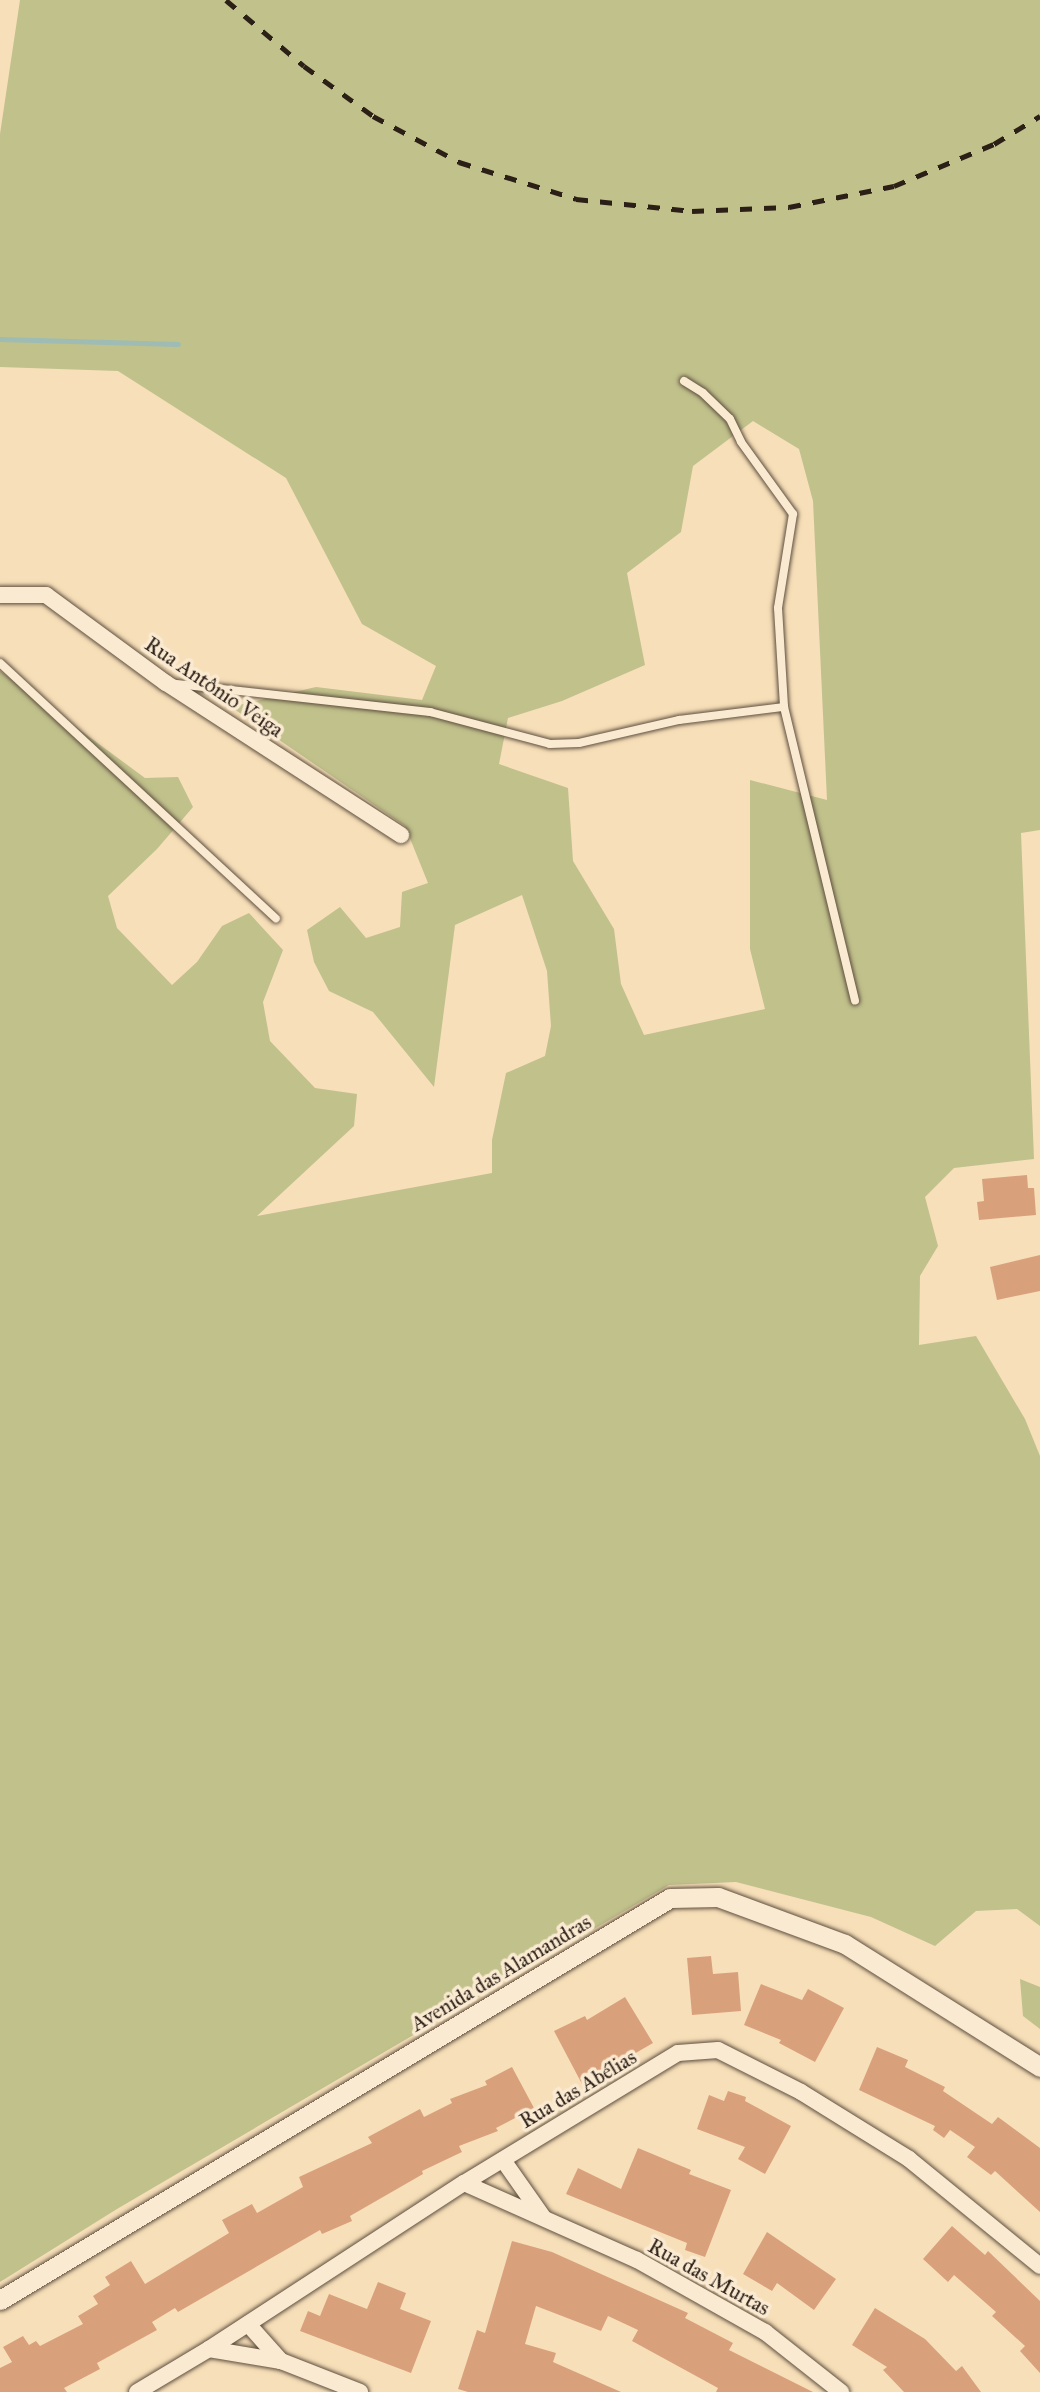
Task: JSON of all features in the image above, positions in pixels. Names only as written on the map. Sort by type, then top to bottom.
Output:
[{"type":"street","name":"Rua Antônio Veiga","points":[[0,595],[46,595],[166,683],[401,835]]},
{"type":"street","name":"Avenida das Alamandras","points":[[0,2300],[670,1898],[718,1897],[845,1944],[1040,2067]]},
{"type":"street","name":"Rua das Abélias","points":[[137,2392],[209,2349],[464,2183],[678,2053],[719,2050],[801,2092],[909,2159],[1040,2266]]},
{"type":"street","points":[[503,2160],[544,2219]]},
{"type":"street","name":"Rua das Murtas","points":[[464,2183],[636,2260],[765,2332],[841,2392]]},
{"type":"street","points":[[248,2324],[281,2361]]},
{"type":"street","points":[[209,2349],[281,2361],[360,2392]]},
{"type":"lane","points":[[684,381],[703,393],[730,419],[741,442],[793,514],[778,608],[784,707],[855,1001]]},
{"type":"lane","points":[[0,663],[276,919]]},
{"type":"lane","points":[[166,683],[430,712],[550,744],[579,743],[679,720],[784,707]]},
{"type":"green space","points":[[20,0],[1040,0],[1040,830],[1021,833],[1034,1159],[954,1168],[925,1197],[938,1246],[920,1276],[919,1345],[976,1336],[1025,1419],[1040,1456],[1040,1926],[1017,1909],[976,1911],[935,1946],[871,1917],[736,1882],[669,1885],[117,2209],[0,2282],[0,671],[145,778],[178,777],[193,807],[157,849],[108,896],[117,928],[172,985],[197,962],[222,926],[249,913],[283,950],[263,1002],[270,1041],[315,1088],[357,1094],[354,1126],[257,1216],[492,1173],[492,1140],[506,1073],[545,1056],[551,1026],[547,971],[522,895],[455,925],[434,1087],[373,1012],[329,991],[314,962],[307,930],[340,907],[366,938],[400,927],[402,892],[428,883],[405,826],[231,707],[316,687],[422,700],[436,666],[362,624],[286,478],[118,371],[0,367],[0,134]],"holes":[[[753,421],[799,449],[813,501],[827,800],[750,780],[750,949],[765,1009],[644,1035],[621,984],[614,929],[573,861],[568,788],[499,764],[508,718],[562,701],[645,665],[627,573],[681,532],[693,466]]]},
{"type":"green space","points":[[1020,1979],[1040,1987],[1040,2029],[1023,2016]]},
{"type":"building","points":[[1027,1175],[1028,1188],[1034,1188],[1036,1215],[979,1220],[977,1202],[984,1201],[982,1179]]},
{"type":"building","points":[[1040,1255],[1040,1291],[997,1300],[990,1267]]},
{"type":"building","points":[[711,1956],[713,1974],[738,1972],[741,2011],[692,2015],[687,1958]]},
{"type":"building","points":[[761,1984],[802,2000],[808,1989],[844,2008],[815,2062],[779,2043],[781,2040],[744,2025]]},
{"type":"building","points":[[625,1997],[653,2043],[582,2084],[554,2031],[585,2016],[587,2020]]},
{"type":"building","points":[[877,2047],[908,2060],[905,2067],[945,2087],[943,2091],[992,2124],[998,2117],[1040,2148],[1040,2212],[995,2171],[991,2175],[967,2157],[975,2147],[950,2130],[944,2138],[933,2130],[935,2126],[859,2090]]},
{"type":"building","points":[[512,2067],[534,2108],[496,2128],[498,2131],[459,2146],[462,2152],[422,2171],[423,2174],[350,2216],[352,2221],[322,2234],[320,2230],[178,2312],[175,2308],[152,2322],[157,2330],[97,2363],[100,2369],[64,2388],[67,2392],[0,2392],[0,2368],[12,2362],[3,2347],[23,2336],[29,2345],[36,2341],[40,2346],[83,2324],[78,2316],[98,2304],[93,2296],[110,2285],[105,2277],[131,2261],[145,2284],[229,2233],[222,2220],[252,2204],[257,2213],[303,2187],[299,2177],[372,2143],[368,2137],[420,2109],[424,2117],[452,2103],[450,2099],[487,2085],[485,2081]]},
{"type":"building","points":[[728,2091],[746,2097],[745,2101],[791,2126],[765,2174],[738,2159],[745,2147],[697,2129],[709,2095],[724,2101]]},
{"type":"building","points":[[638,2148],[691,2170],[689,2174],[731,2190],[705,2257],[685,2250],[687,2243],[566,2194],[578,2168],[621,2189]]},
{"type":"building","points":[[952,2226],[985,2255],[988,2251],[1040,2301],[1040,2373],[1020,2351],[1025,2346],[992,2316],[996,2312],[954,2275],[948,2282],[923,2259]]},
{"type":"building","points":[[767,2232],[836,2279],[814,2310],[777,2283],[772,2291],[743,2274]]},
{"type":"building","points":[[512,2241],[552,2252],[688,2313],[685,2318],[733,2343],[729,2350],[813,2392],[716,2392],[718,2388],[632,2341],[638,2330],[608,2316],[601,2331],[536,2306],[525,2344],[556,2353],[553,2362],[621,2392],[468,2392],[458,2389],[477,2330],[485,2333]]},
{"type":"building","points":[[378,2282],[406,2293],[400,2309],[431,2321],[411,2373],[300,2331],[308,2311],[320,2316],[329,2294],[367,2309]]},
{"type":"building","points":[[875,2308],[925,2339],[956,2371],[962,2366],[981,2392],[904,2392],[883,2370],[887,2367],[852,2345]]},
{"type":"waterway","points":[[0,339],[178,344]]},
{"type":"railway","points":[[226,0],[304,66],[373,116],[459,162],[576,199],[692,211],[789,207],[894,186],[994,144],[1040,116]]}]
